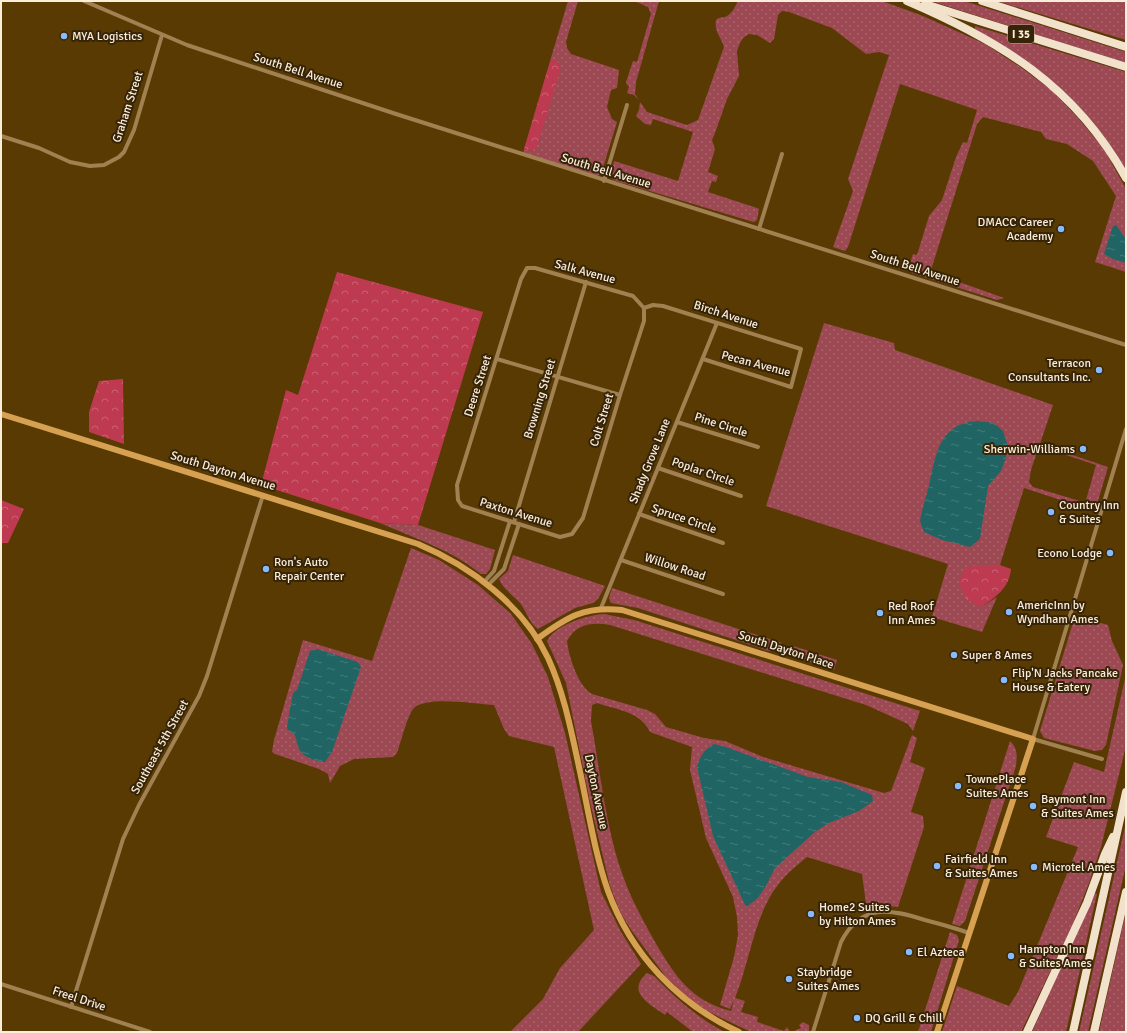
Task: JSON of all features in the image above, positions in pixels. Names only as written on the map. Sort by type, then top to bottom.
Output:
[{"type":"highway","points":[[907,1],[958,24],[1005,50],[1037,73],[1077,108],[1095,129],[1111,151],[1126,178]]},
{"type":"highway","name":"I 35","points":[[916,1],[1126,67]]},
{"type":"highway","name":"I 35","points":[[982,1],[1126,47]]},
{"type":"highway","points":[[1073,1032],[1126,792]]},
{"type":"highway","points":[[1028,1032],[1087,903],[1105,854],[1118,828]]},
{"type":"highway","points":[[1094,1032],[1126,892]]},
{"type":"main road","name":"South Dayton Avenue","points":[[1,414],[375,529],[438,552]]},
{"type":"main road","name":"Dayton Avenue","points":[[438,552],[453,560],[486,583],[508,604],[537,639],[547,657],[561,688],[570,720],[600,863],[608,890],[619,918],[630,938],[650,965],[672,988],[693,1006],[716,1021],[739,1032]]},
{"type":"main road","name":"South Dayton Place","points":[[537,639],[564,620],[584,611],[601,608],[622,610],[1032,739]]},
{"type":"main road","points":[[937,1032],[1032,739]]},
{"type":"street","name":"South Bell Avenue","points":[[84,1],[162,35],[194,47],[604,181],[1126,345]]},
{"type":"street","name":"Graham Street","points":[[1,136],[39,148],[70,162],[98,166],[112,161],[124,152],[134,130],[162,35]]},
{"type":"street","points":[[604,181],[627,105]]},
{"type":"street","points":[[759,229],[782,154]]},
{"type":"street","name":"Salk Avenue","points":[[521,278],[528,268],[535,268],[633,296],[644,308]]},
{"type":"street","name":"Deere Street","points":[[458,500],[457,485],[521,278]]},
{"type":"street","name":"Browning Street","points":[[486,583],[504,569],[514,522],[586,282]]},
{"type":"street","name":"Birch Avenue","points":[[644,308],[653,305],[663,306],[801,349]]},
{"type":"street","name":"Colt Street","points":[[572,534],[583,518],[644,321],[644,308]]},
{"type":"street","name":"Shady Grove Lane","points":[[601,608],[718,323]]},
{"type":"street","name":"Pecan Avenue","points":[[703,359],[791,387],[801,349]]},
{"type":"street","points":[[497,359],[620,396]]},
{"type":"street","name":"Pine Circle","points":[[677,422],[758,447]]},
{"type":"street","points":[[1102,758],[1032,739],[1126,429]]},
{"type":"street","name":"Poplar Circle","points":[[658,468],[741,496]]},
{"type":"street","name":"Southeast 5th Street","points":[[71,1007],[124,839],[139,805],[199,696],[208,676],[263,495]]},
{"type":"street","name":"Paxton Avenue","points":[[458,500],[462,506],[560,536],[572,534]]},
{"type":"street","name":"Spruce Circle","points":[[639,514],[723,543]]},
{"type":"street","name":"Browning Street","points":[[486,583],[494,571],[514,522]]},
{"type":"street","name":"Willow Road","points":[[621,560],[723,594]]},
{"type":"street","points":[[813,1032],[842,942],[847,932],[859,920],[874,912],[891,911],[969,933]]},
{"type":"street","name":"Freel Drive","points":[[1,984],[150,1032]]},
{"type":"shaded area","points":[[568,1],[578,1],[566,42],[567,48],[571,54],[619,70],[617,88],[611,90],[607,107],[612,119],[617,122],[602,171],[600,175],[596,176],[523,154],[524,149],[532,151],[552,60],[550,61]]},
{"type":"shaded area","points":[[634,1],[659,1],[636,82],[635,94],[639,100],[634,95],[627,93],[629,86],[626,82],[633,61],[637,62],[651,14],[648,7]]},
{"type":"shaded area","points":[[738,1],[882,1],[923,16],[985,44],[1022,68],[1051,90],[1078,118],[1104,149],[1126,189],[1126,272],[1095,262],[1116,196],[1093,161],[1067,144],[1046,139],[1041,132],[983,117],[977,124],[931,270],[934,273],[1004,298],[997,300],[912,273],[908,270],[913,254],[917,255],[929,216],[942,200],[956,157],[963,142],[967,143],[977,110],[900,84],[848,247],[845,251],[833,247],[853,191],[848,179],[889,55],[879,52],[866,54],[832,28],[789,12],[782,11],[778,15],[774,39],[770,43],[757,35],[749,34],[743,38],[737,51],[739,76],[727,99],[712,140],[715,149],[708,172],[718,176],[716,182],[712,181],[708,192],[759,209],[757,220],[754,222],[750,221],[613,180],[611,175],[614,161],[678,181],[693,132],[653,119],[651,125],[645,124],[636,116],[639,110],[640,102],[647,112],[687,125],[698,120],[724,47],[717,31],[716,20],[730,14]]},
{"type":"shaded area","points":[[931,1],[964,1],[1126,52],[1126,63]]},
{"type":"shaded area","points":[[1126,1],[1126,40],[1000,2]]},
{"type":"shaded area","points":[[975,26],[1126,72],[1126,172],[1113,149],[1097,127],[1061,89],[1020,57],[975,29]]},
{"type":"shaded area","points":[[824,323],[894,343],[895,350],[1053,405],[1040,444],[1108,467],[1095,511],[1084,507],[1096,465],[1039,446],[1031,470],[1029,482],[1033,487],[1083,502],[1082,507],[1024,488],[1000,565],[979,565],[981,607],[997,597],[982,632],[932,617],[948,564],[766,506]]},
{"type":"shaded area","points":[[380,523],[418,525],[495,550],[490,569],[486,574],[481,574],[445,551]]},
{"type":"shaded area","points":[[411,548],[439,560],[478,585],[511,614],[532,644],[548,677],[565,733],[601,892],[621,932],[641,964],[578,1032],[510,1032],[543,999],[560,968],[594,930],[554,747],[509,736],[504,729],[494,705],[439,701],[428,702],[413,709],[406,724],[397,753],[393,757],[354,759],[340,766],[330,783],[328,774],[319,769],[272,752],[274,740],[303,640],[372,661]]},
{"type":"shaded area","points":[[513,555],[605,586],[598,599],[593,603],[575,608],[538,629],[532,624],[520,603],[506,589],[499,579],[508,571]]},
{"type":"shaded area","points":[[612,588],[782,643],[777,649],[769,651],[638,608],[611,603],[609,598]]},
{"type":"shaded area","points":[[604,614],[634,620],[920,711],[913,731],[908,724],[866,705],[610,625],[591,624],[585,626],[575,631],[567,641],[572,663],[578,678],[582,685],[592,694],[647,710],[655,714],[666,727],[704,738],[725,741],[763,757],[884,793],[891,791],[912,735],[917,738],[910,762],[925,768],[911,812],[923,816],[924,827],[898,907],[888,906],[867,911],[862,874],[807,857],[791,870],[770,896],[758,924],[735,998],[745,1001],[741,1012],[758,1017],[757,1022],[784,1031],[787,1027],[790,1032],[751,1032],[707,1011],[686,996],[666,977],[621,914],[610,886],[590,802],[566,683],[547,641],[551,635],[564,626],[589,616]],"holes":[[[597,703],[634,715],[646,725],[650,732],[692,747],[690,770],[706,838],[733,897],[737,917],[738,935],[734,957],[720,1005],[730,1009],[734,1000],[731,1011],[717,1007],[705,1001],[686,986],[677,976],[655,942],[626,885],[612,839],[591,721],[592,705]]]},
{"type":"shaded area","points":[[1075,616],[1108,625],[1112,641],[1123,665],[1106,745],[1102,750],[1095,751],[1044,738],[1040,731]]},
{"type":"shaded area","points":[[790,645],[837,660],[834,670],[795,657],[790,651]]},
{"type":"shaded area","points":[[1126,674],[1126,746],[1101,847],[1072,926],[1021,1032],[942,1032],[957,986],[1009,1006],[1018,992],[1078,847],[1046,837],[1074,762],[1104,772]]},
{"type":"shaded area","points":[[1010,741],[1016,752],[1016,766],[965,921],[960,926],[952,924]]},
{"type":"shaded area","points":[[1126,822],[1126,865],[1088,1032],[1079,1032]]},
{"type":"shaded area","points":[[1095,893],[1097,894],[1066,1032],[1032,1032]]},
{"type":"shaded area","points":[[1126,911],[1126,1032],[1099,1032]]},
{"type":"shaded area","points":[[950,932],[957,935],[959,940],[931,1032],[918,1032]]},
{"type":"shaded area","points":[[647,973],[654,976],[696,1014],[725,1032],[693,1032],[667,1012],[665,1015],[652,1006],[642,997],[639,991],[641,980]]},
{"type":"shaded area","points":[[803,1022],[809,1025],[809,1032],[792,1032],[801,1028],[799,1025]]},
{"type":"green space","points":[[550,61],[558,61],[560,71],[537,146],[532,151],[524,149]]},
{"type":"green space","points":[[337,272],[483,312],[418,525],[380,523],[261,485],[286,390],[298,395]]},
{"type":"green space","points":[[123,379],[124,444],[89,432],[89,412],[99,381]]},
{"type":"green space","points":[[1,500],[24,509],[8,543],[1,543]]},
{"type":"green space","points":[[979,565],[1000,565],[1011,569],[1008,582],[1005,587],[997,596],[981,607],[967,600],[959,583],[965,568]]},
{"type":"water","points":[[1116,225],[1126,239],[1126,263],[1113,259],[1104,254],[1113,226]]},
{"type":"water","points":[[978,421],[994,423],[1003,431],[1007,443],[1006,458],[1001,471],[988,486],[980,539],[970,547],[942,540],[924,532],[920,521],[934,462],[942,442],[947,434],[955,427],[965,423]]},
{"type":"water","points":[[317,649],[358,662],[361,667],[332,752],[325,762],[317,761],[305,756],[297,744],[294,734],[287,729],[293,693],[297,690],[310,651]]},
{"type":"water","points":[[714,744],[808,777],[841,782],[872,795],[873,801],[859,811],[829,823],[816,831],[775,868],[766,886],[757,899],[746,907],[713,836],[697,767],[703,754]]},
{"type":"place","name":"MYA Logistics","points":[[64,36]]},
{"type":"place","name":"DMACC Career Academy","points":[[1061,229]]},
{"type":"place","name":"Terracon Consultants Inc.","points":[[1099,370]]},
{"type":"place","name":"Sherwin-Williams","points":[[1083,449]]},
{"type":"place","name":"Country Inn & Suites","points":[[1051,512]]},
{"type":"place","name":"Econo Lodge","points":[[1110,553]]},
{"type":"place","name":"Ron's Auto Repair Center","points":[[266,569]]},
{"type":"place","name":"AmericInn by Wyndham Ames","points":[[1009,612]]},
{"type":"place","name":"Red Roof Inn Ames","points":[[880,613]]},
{"type":"place","name":"Super 8 Ames","points":[[954,655]]},
{"type":"place","name":"Flip'N Jacks Pancake House & Eatery","points":[[1004,680]]},
{"type":"place","name":"TownePlace Suites Ames","points":[[958,786]]},
{"type":"place","name":"Baymont Inn & Suites Ames","points":[[1033,806]]},
{"type":"place","name":"Fairfield Inn & Suites Ames","points":[[937,866]]},
{"type":"place","name":"Microtel Ames","points":[[1034,867]]},
{"type":"place","name":"Home2 Suites by Hilton Ames","points":[[811,914]]},
{"type":"place","name":"El Azteca","points":[[909,952]]},
{"type":"place","name":"Hampton Inn & Suites Ames","points":[[1011,956]]},
{"type":"place","name":"Staybridge Suites Ames","points":[[789,979]]},
{"type":"place","name":"DQ Grill & Chill","points":[[857,1018]]}]
